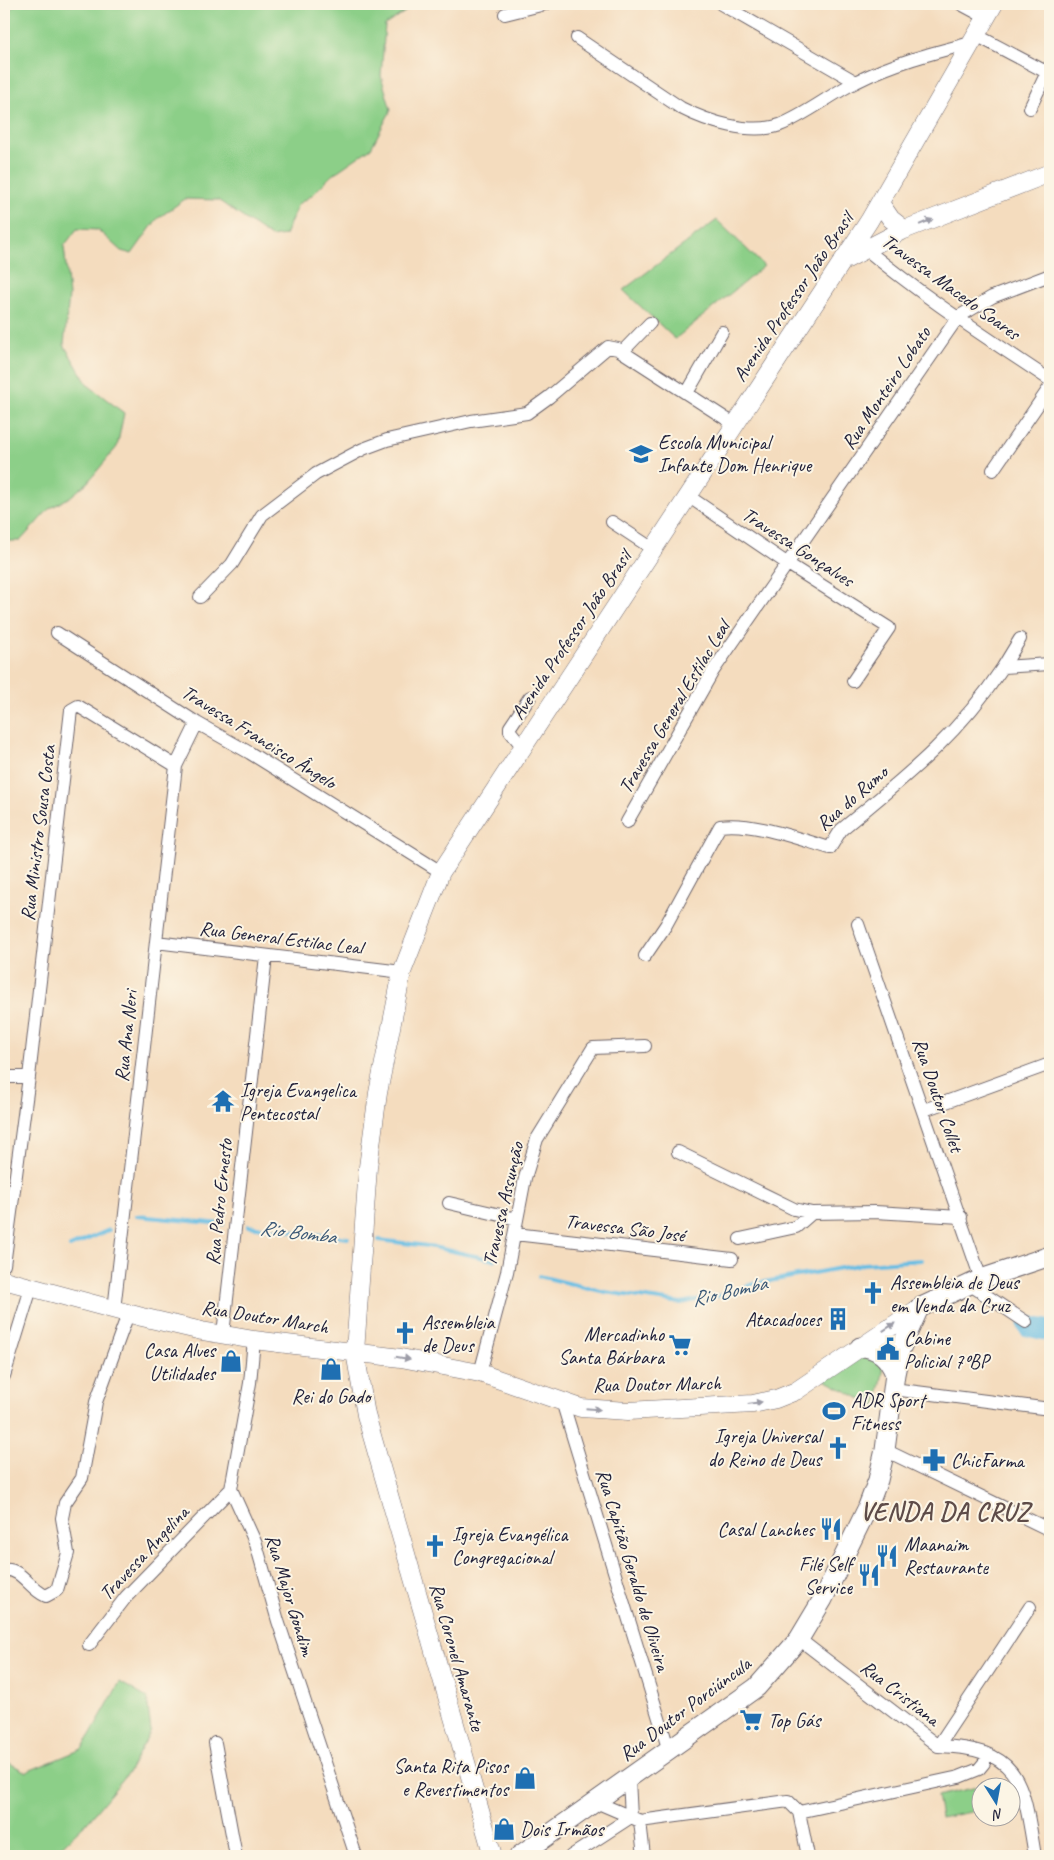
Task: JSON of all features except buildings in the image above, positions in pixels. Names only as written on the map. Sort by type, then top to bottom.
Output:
[{"type":"main road","name":"Avenida Professor João Brasil","points":[[355,1352],[370,1157],[380,1083],[402,972],[441,872],[522,746],[592,644],[734,424],[842,262],[860,244],[880,203],[990,11]]},
{"type":"main road","points":[[860,244],[905,230],[1050,172]]},
{"type":"main road","points":[[880,203],[887,214],[905,230]]},
{"type":"main road","name":"Rua Doutor March","points":[[4,1275],[31,1288],[121,1312],[254,1340],[401,1358],[480,1372],[581,1408],[628,1411],[753,1404],[776,1399],[796,1391],[919,1308],[975,1282],[1050,1256]]},
{"type":"main road","name":"Rua Doutor Porciúncula","points":[[519,1856],[757,1687],[800,1639],[823,1599],[867,1509],[878,1480],[885,1450],[894,1382],[902,1342],[919,1308]]},
{"type":"main road","points":[[860,1347],[871,1348],[885,1356],[892,1366],[894,1382]]},
{"type":"main road","name":"Rua Coronel Amarante","points":[[355,1352],[366,1415],[493,1856]]},
{"type":"street","points":[[504,14],[545,4]]},
{"type":"street","points":[[721,4],[856,82]]},
{"type":"street","points":[[961,4],[990,11]]},
{"type":"street","points":[[577,38],[689,112],[709,120],[747,128],[781,125],[856,82],[912,58],[974,39],[1049,71],[1030,108]]},
{"type":"street","name":"Travessa Macedo Soares","points":[[860,244],[887,267],[958,318],[1050,380]]},
{"type":"street","name":"Rua Monteiro Lobato","points":[[788,564],[958,318],[992,297],[1050,275]]},
{"type":"street","points":[[622,352],[650,323]]},
{"type":"street","points":[[687,393],[722,332]]},
{"type":"street","points":[[200,597],[232,564],[262,515],[316,474],[363,449],[387,440],[471,421],[526,413],[549,398],[608,347],[622,352],[734,424]]},
{"type":"street","points":[[993,470],[1050,387]]},
{"type":"street","name":"Travessa Gonçalves","points":[[688,496],[788,564],[889,628],[853,681]]},
{"type":"street","points":[[612,522],[653,549]]},
{"type":"street","name":"Travessa General Estilac Leal","points":[[627,822],[713,671],[788,564]]},
{"type":"street","name":"Travessa Francisco Ângelo","points":[[57,633],[197,723],[250,753],[441,872]]},
{"type":"street","points":[[1003,667],[1020,639]]},
{"type":"street","points":[[1003,667],[1050,664]]},
{"type":"street","name":"Rua do Rumo","points":[[645,956],[666,925],[720,826],[729,825],[748,828],[830,848],[841,830],[944,742],[973,709],[1003,667]]},
{"type":"street","points":[[522,746],[510,731],[510,727],[530,697]]},
{"type":"street","name":"Rua Ministro Sousa Costa","points":[[4,1275],[72,710],[78,706],[176,766]]},
{"type":"street","name":"Rua Ana Neri","points":[[4,1570],[12,1570],[18,1573],[39,1593],[46,1596],[57,1590],[68,1552],[62,1518],[65,1503],[82,1478],[96,1402],[121,1312],[156,942],[176,766],[197,723]]},
{"type":"street","name":"Rua Doutor Collet","points":[[858,924],[961,1216],[975,1282]]},
{"type":"street","name":"Rua General Estilac Leal","points":[[156,942],[402,972]]},
{"type":"street","name":"Rua Pedro Ernesto","points":[[223,1334],[266,956]]},
{"type":"street","name":"Travessa Assunção","points":[[480,1372],[515,1234],[525,1178],[537,1139],[593,1048],[605,1046],[645,1046]]},
{"type":"street","points":[[924,1110],[1050,1064]]},
{"type":"street","points":[[4,1077],[29,1078]]},
{"type":"street","points":[[678,1152],[794,1209],[812,1213],[875,1212],[961,1216]]},
{"type":"street","points":[[449,1203],[518,1219]]},
{"type":"street","points":[[740,1240],[796,1227],[812,1213]]},
{"type":"street","name":"Travessa São José","points":[[515,1234],[732,1258]]},
{"type":"street","points":[[975,1282],[1026,1322]]},
{"type":"street","points":[[4,1376],[31,1288]]},
{"type":"street","points":[[231,1489],[250,1383],[254,1340]]},
{"type":"street","points":[[894,1382],[929,1392],[1050,1409]]},
{"type":"street","name":"Rua Capitão Geraldo de Oliveira","points":[[562,1401],[670,1750]]},
{"type":"street","points":[[885,1450],[1050,1530]]},
{"type":"street","name":"Travessa Angelina","points":[[89,1645],[126,1597],[231,1489]]},
{"type":"street","name":"Rua Major Gondim","points":[[231,1489],[256,1544],[278,1621],[356,1856]]},
{"type":"street","points":[[938,1746],[1030,1607]]},
{"type":"street","name":"Rua Cristiana","points":[[800,1639],[938,1746],[960,1746],[986,1753],[1010,1769],[1021,1786],[1026,1800],[1035,1856]]},
{"type":"street","points":[[215,1743],[236,1856]]},
{"type":"street","points":[[799,1812],[960,1777],[970,1774],[984,1763]]},
{"type":"street","points":[[629,1779],[644,1856]]},
{"type":"street","points":[[571,1856],[636,1819],[788,1801],[799,1812],[808,1856]]},
{"type":"street","points":[[596,1802],[636,1819]]},
{"type":"green space","points":[[17,4],[417,4],[385,25],[381,76],[391,110],[371,148],[332,175],[311,196],[298,204],[285,235],[271,237],[218,200],[185,199],[157,219],[132,254],[121,251],[98,230],[77,229],[64,246],[69,295],[64,345],[88,385],[124,413],[117,447],[87,483],[70,497],[49,509],[20,541],[4,541],[4,14]]},
{"type":"green space","points":[[717,220],[764,266],[675,339],[623,290]]},
{"type":"green space","points":[[867,1354],[882,1364],[883,1372],[876,1407],[823,1379],[857,1356]]},
{"type":"green space","points":[[120,1682],[147,1698],[151,1731],[128,1773],[88,1821],[51,1856],[4,1856],[4,1760],[26,1772],[82,1749]]},
{"type":"green space","points":[[972,1788],[972,1812],[941,1818],[937,1796]]},
{"type":"waterway","name":"Rio Bomba","points":[[137,1216],[223,1224]]},
{"type":"waterway","name":"Rio Bomba","points":[[248,1226],[348,1238]]},
{"type":"waterway","name":"Rio Bomba","points":[[70,1247],[109,1230]]},
{"type":"waterway","name":"Rio Bomba","points":[[379,1240],[428,1246],[494,1260]]},
{"type":"waterway","name":"Rio Bomba","points":[[539,1276],[605,1292],[681,1303],[722,1295],[753,1284],[863,1264],[921,1260]]},
{"type":"waterway","name":"Rio Bomba","points":[[1028,1326],[1050,1331]]},
{"type":"place","name":"Escola Municipal Infante Dom Henrique","points":[[641,454]]},
{"type":"place","name":"Igreja Evangelica Pentecostal","points":[[223,1101]]},
{"type":"place","name":"Assembleia de Deus em Venda da Cruz","points":[[873,1293]]},
{"type":"place","name":"Atacadoces","points":[[838,1319]]},
{"type":"place","name":"Assembleia de Deus","points":[[405,1333]]},
{"type":"place","name":"Mercadinho Santa Bárbara","points":[[680,1345]]},
{"type":"place","name":"Cabine Policial 7ºBP","points":[[888,1349]]},
{"type":"place","name":"Casa Alves Utilidades","points":[[231,1361]]},
{"type":"place","name":"Rei do Gado","points":[[331,1369]]},
{"type":"place","name":"ADR Sport Fitness","points":[[834,1411]]},
{"type":"place","name":"Igreja Universal do Reino de Deus","points":[[838,1448]]},
{"type":"place","name":"ChicFarma","points":[[934,1460]]},
{"type":"place","name":"Casal Lanches","points":[[831,1529]]},
{"type":"place","name":"Igreja Evangélica Congregacional","points":[[435,1546]]},
{"type":"place","name":"Maanaim Restaurante","points":[[887,1556]]},
{"type":"place","name":"Filé Self Service","points":[[869,1575]]},
{"type":"place","name":"Top Gás","points":[[751,1720]]},
{"type":"place","name":"Santa Rita Pisos e Revestimentos","points":[[525,1778]]},
{"type":"place","name":"Dois Irmãos","points":[[504,1829]]},
{"type":"district","name":"VENDA DA CRUZ","points":[[945,1512]]}]
